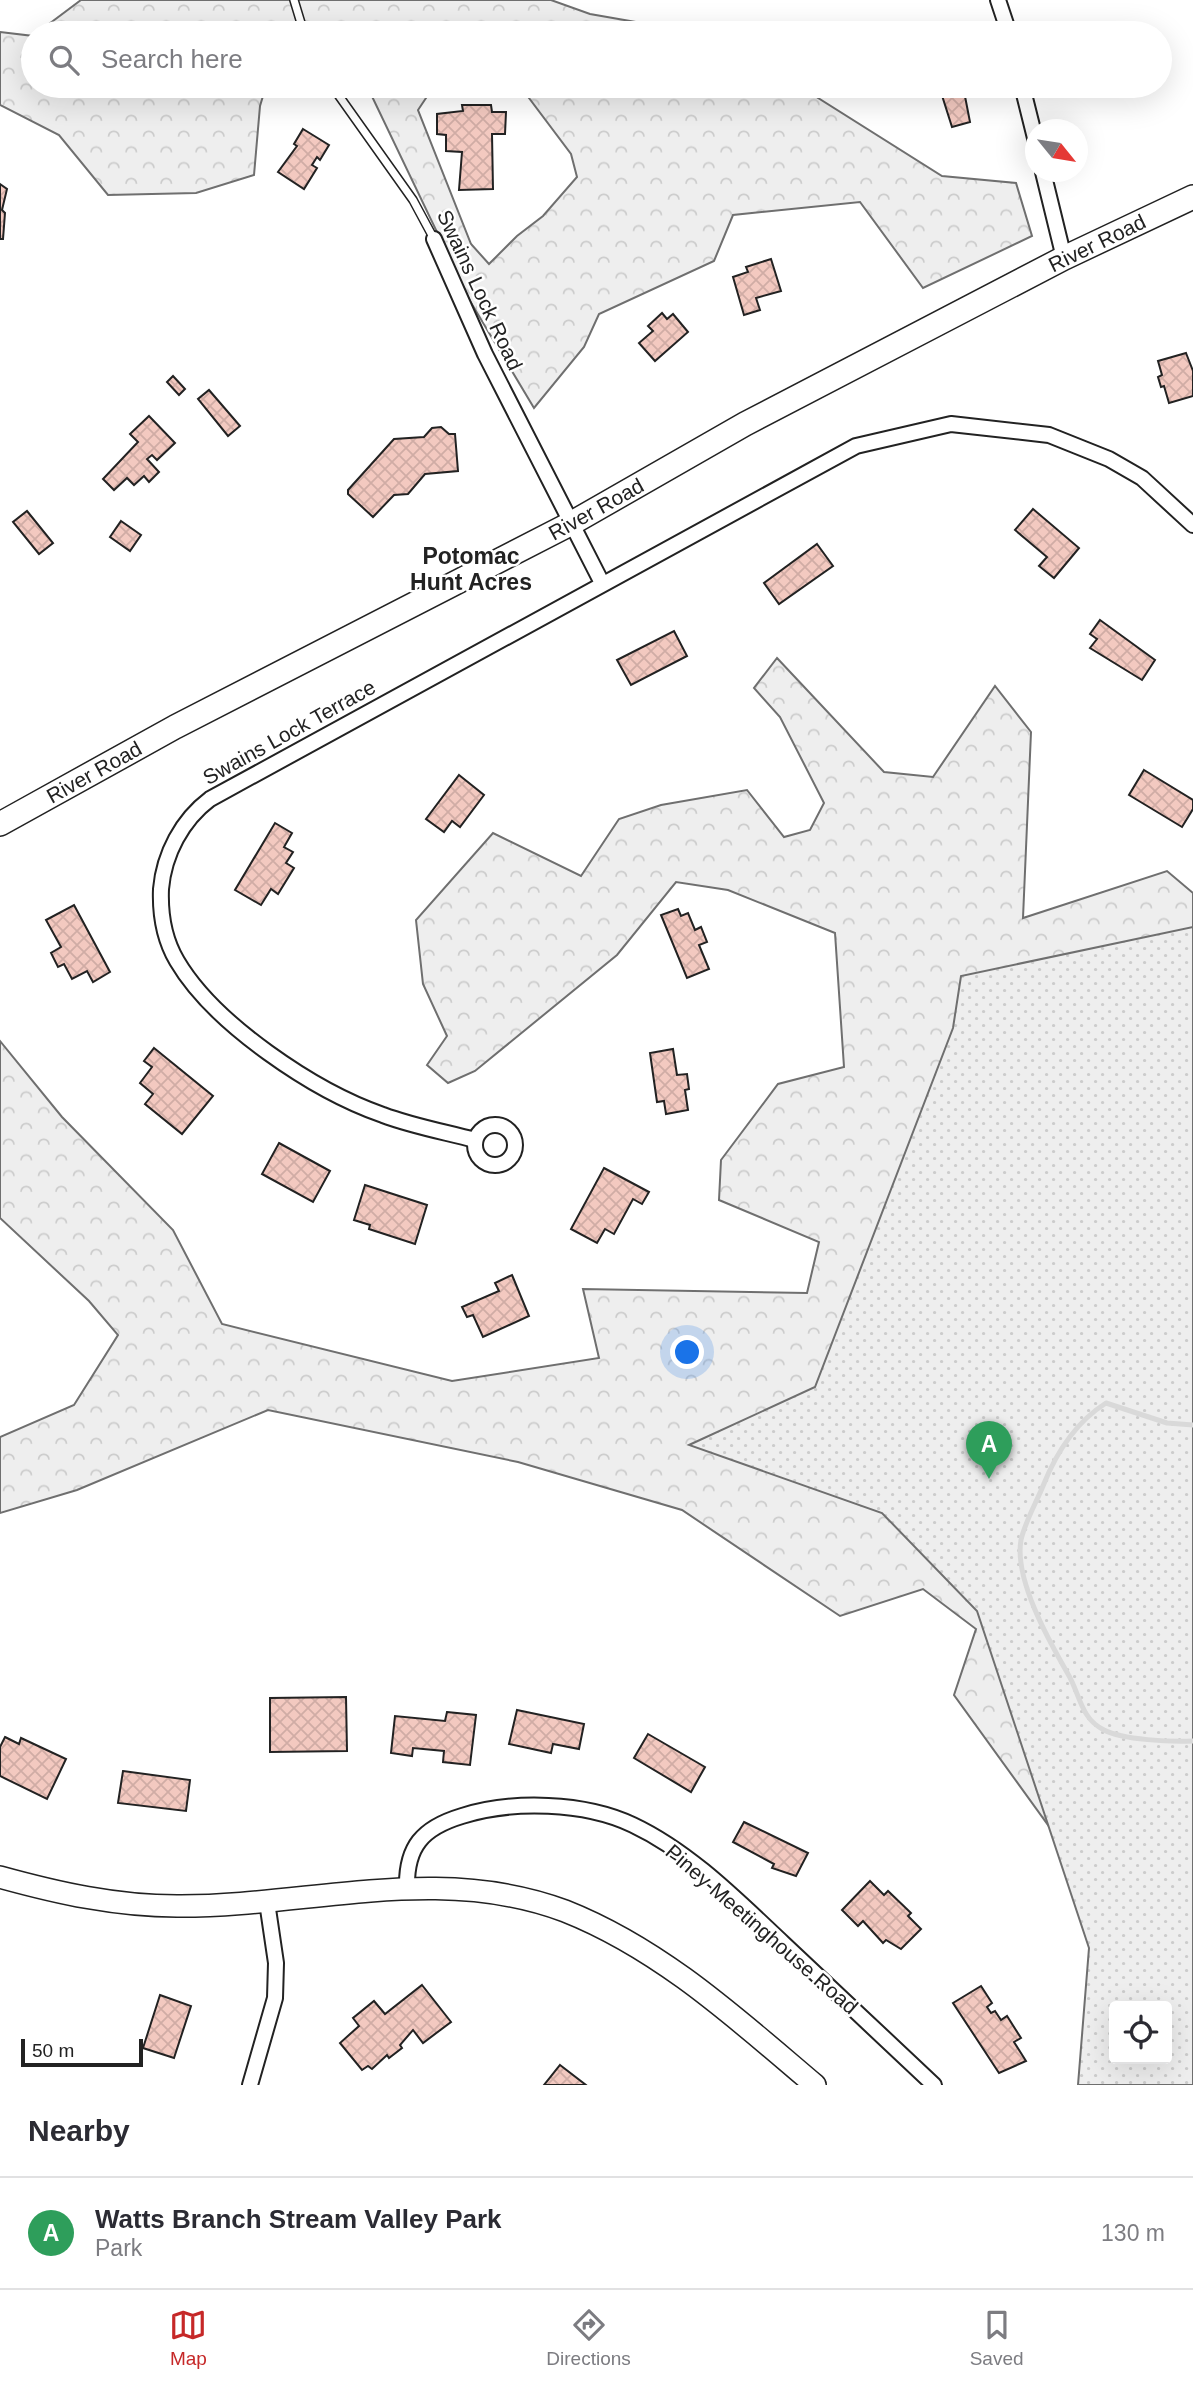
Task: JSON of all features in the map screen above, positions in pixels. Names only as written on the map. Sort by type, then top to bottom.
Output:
[{"type":"main road","name":"River Road","points":[[0,824],[175,727],[572,523],[745,424],[1064,258],[1193,197]]},
{"type":"main road","points":[[0,1877],[66,1894],[126,1905],[178,1907],[267,1902],[407,1888],[497,1894],[562,1910],[627,1938],[718,2002],[815,2085]]},
{"type":"street","points":[[998,0],[1005,21]]},
{"type":"street","points":[[1025,98],[1030,119]]},
{"type":"street","points":[[1045,182],[1064,258]]},
{"type":"street","name":"Swains Lock Road","points":[[434,239],[485,354],[572,523]]},
{"type":"street","name":"Swains Lock Terrace","points":[[475,1140],[382,1115],[334,1093],[268,1054],[192,984],[176,959],[164,930],[160,906],[162,872],[185,824],[195,810],[210,799],[602,583],[856,446],[951,424],[1049,435],[1109,459],[1142,478],[1193,525]]},
{"type":"street","points":[[572,523],[602,583]]},
{"type":"street","name":"Piney Meetinghouse Road","points":[[407,1888],[407,1864],[416,1843],[440,1822],[491,1807],[565,1807],[631,1824],[687,1858],[755,1917],[934,2085]]},
{"type":"street","points":[[250,2085],[275,1998],[276,1963],[267,1902]]},
{"type":"lane","points":[[295,0],[301,21]]},
{"type":"lane","name":"Swains Lock Road","points":[[341,98],[407,191],[434,239]]},
{"type":"green space","points":[[81,0],[551,0],[590,14],[630,21],[53,21]]},
{"type":"green space","points":[[0,32],[21,35],[21,98],[262,98],[254,175],[196,193],[108,195],[59,135],[0,105]]},
{"type":"green space","points":[[373,98],[426,98],[418,110],[471,244],[489,264],[517,236],[543,216],[577,177],[571,154],[529,98],[818,98],[942,176],[1016,183],[1032,236],[923,288],[860,202],[733,215],[714,261],[599,314],[584,347],[534,408],[470,301]]},
{"type":"green space","points":[[777,658],[884,772],[933,777],[995,686],[1031,732],[1023,918],[1167,871],[1193,893],[1193,1961],[1147,1962],[954,1695],[976,1629],[923,1589],[840,1616],[682,1510],[518,1462],[268,1410],[77,1490],[0,1513],[0,1437],[74,1405],[118,1335],[89,1301],[0,1218],[0,1041],[62,1117],[173,1230],[222,1324],[452,1381],[599,1358],[583,1289],[807,1293],[819,1242],[719,1200],[721,1160],[778,1084],[844,1067],[835,933],[728,890],[676,882],[617,955],[475,1071],[448,1083],[427,1065],[447,1036],[423,984],[416,920],[493,833],[581,876],[619,819],[661,805],[747,790],[784,837],[810,830],[824,803],[780,717],[754,688]]},
{"type":"green space","points":[[1193,927],[1193,2085],[1078,2085],[1089,1948],[977,1611],[882,1513],[689,1445],[815,1387],[953,1028],[961,976]]},
{"type":"building","points":[[943,98],[965,98],[970,122],[952,127]]},
{"type":"building","points":[[462,105],[491,105],[492,112],[506,112],[505,134],[492,134],[493,189],[459,190],[462,152],[446,151],[446,135],[437,134],[437,114],[463,111]]},
{"type":"building","points":[[303,129],[329,145],[320,160],[317,157],[312,165],[317,168],[304,189],[278,172],[297,146],[294,144]]},
{"type":"building","points":[[0,184],[7,189],[2,210],[5,213],[3,239],[0,239]]},
{"type":"building","points":[[771,259],[781,291],[756,298],[760,310],[744,315],[733,277],[748,272],[746,267]]},
{"type":"building","points":[[662,313],[667,319],[673,314],[688,332],[655,361],[639,343],[653,331],[648,326]]},
{"type":"building","points":[[1186,353],[1193,371],[1193,396],[1169,403],[1158,377],[1162,375],[1158,361]]},
{"type":"building","points":[[173,376],[185,389],[179,395],[167,382]]},
{"type":"building","points":[[209,390],[240,426],[228,436],[198,399]]},
{"type":"building","points":[[149,416],[175,443],[157,460],[152,455],[147,459],[159,472],[149,482],[144,476],[134,485],[127,478],[114,490],[103,479],[138,442],[130,434]]},
{"type":"building","points":[[441,427],[449,434],[455,434],[458,471],[425,474],[408,494],[394,495],[373,517],[348,494],[348,490],[394,439],[424,437],[432,428]]},
{"type":"building","points":[[1033,509],[1079,548],[1054,578],[1039,566],[1047,557],[1015,530]]},
{"type":"building","points":[[27,511],[53,543],[39,554],[13,522]]},
{"type":"building","points":[[121,521],[141,535],[130,551],[110,537]]},
{"type":"building","points":[[817,544],[833,566],[779,604],[764,583]]},
{"type":"building","points":[[1100,620],[1155,660],[1142,680],[1090,648],[1097,639],[1090,634]]},
{"type":"building","points":[[674,631],[687,656],[631,685],[617,660]]},
{"type":"building","points":[[1144,770],[1193,800],[1193,809],[1182,827],[1129,795]]},
{"type":"building","points":[[459,775],[484,795],[460,827],[452,821],[444,832],[426,819]]},
{"type":"building","points":[[275,823],[292,833],[284,847],[293,852],[286,863],[294,868],[278,894],[271,889],[261,905],[235,890]]},
{"type":"building","points":[[74,905],[110,972],[93,982],[87,971],[72,979],[64,964],[58,967],[51,953],[61,947],[46,920]]},
{"type":"building","points":[[678,909],[681,916],[688,913],[695,930],[701,927],[707,942],[699,945],[709,969],[687,978],[661,915]]},
{"type":"building","points":[[154,1048],[213,1096],[182,1134],[145,1104],[153,1094],[140,1083],[152,1067],[144,1061]]},
{"type":"building","points":[[673,1049],[677,1075],[687,1074],[689,1089],[685,1090],[688,1110],[666,1114],[664,1101],[657,1102],[650,1053]]},
{"type":"building","points":[[279,1143],[330,1171],[313,1202],[262,1174]]},
{"type":"building","points":[[604,1168],[649,1192],[642,1204],[633,1199],[614,1234],[605,1229],[597,1243],[571,1229]]},
{"type":"building","points":[[365,1185],[427,1205],[415,1244],[369,1229],[370,1225],[354,1220]]},
{"type":"building","points":[[512,1275],[529,1316],[483,1337],[473,1315],[467,1317],[462,1307],[499,1291],[495,1283]]},
{"type":"building","points":[[346,1697],[347,1751],[270,1752],[270,1698]]},
{"type":"building","points":[[517,1710],[584,1724],[579,1749],[553,1744],[551,1753],[509,1744]]},
{"type":"building","points":[[447,1712],[476,1715],[470,1765],[443,1762],[444,1751],[413,1748],[412,1756],[391,1753],[395,1716],[445,1721]]},
{"type":"building","points":[[648,1734],[705,1767],[691,1792],[634,1758]]},
{"type":"building","points":[[5,1737],[19,1744],[21,1738],[66,1759],[47,1799],[0,1776],[0,1747]]},
{"type":"building","points":[[123,1771],[190,1780],[186,1811],[118,1803]]},
{"type":"building","points":[[744,1822],[808,1853],[796,1876],[772,1868],[774,1864],[733,1842]]},
{"type":"building","points":[[870,1881],[884,1895],[888,1891],[911,1913],[908,1916],[921,1929],[901,1949],[886,1940],[883,1943],[863,1921],[858,1926],[842,1910]]},
{"type":"building","points":[[422,1985],[451,2022],[423,2043],[413,2030],[400,2045],[402,2048],[389,2058],[387,2055],[372,2069],[368,2066],[362,2070],[340,2043],[359,2026],[353,2018],[374,2001],[385,2014]]},
{"type":"building","points":[[981,1986],[992,2003],[987,2007],[991,2013],[995,2011],[1001,2020],[1007,2016],[1021,2038],[1014,2042],[1026,2061],[999,2073],[953,2003]]},
{"type":"building","points":[[160,1995],[191,2006],[174,2058],[143,2048]]},
{"type":"building","points":[[560,2065],[586,2085],[544,2085]]},
{"type":"waterway","points":[[1193,1425],[1167,1423],[1106,1403],[1095,1411],[1076,1429],[1054,1462],[1025,1526],[1020,1556],[1035,1609],[1090,1719],[1104,1730],[1123,1736],[1160,1741],[1193,1741]]},
{"type":"place","name":"Watts Branch Stream Valley Park","points":[[989,1479]]},
{"type":"district","name":"Potomac Hunt Acres","points":[[471,569]]}]
